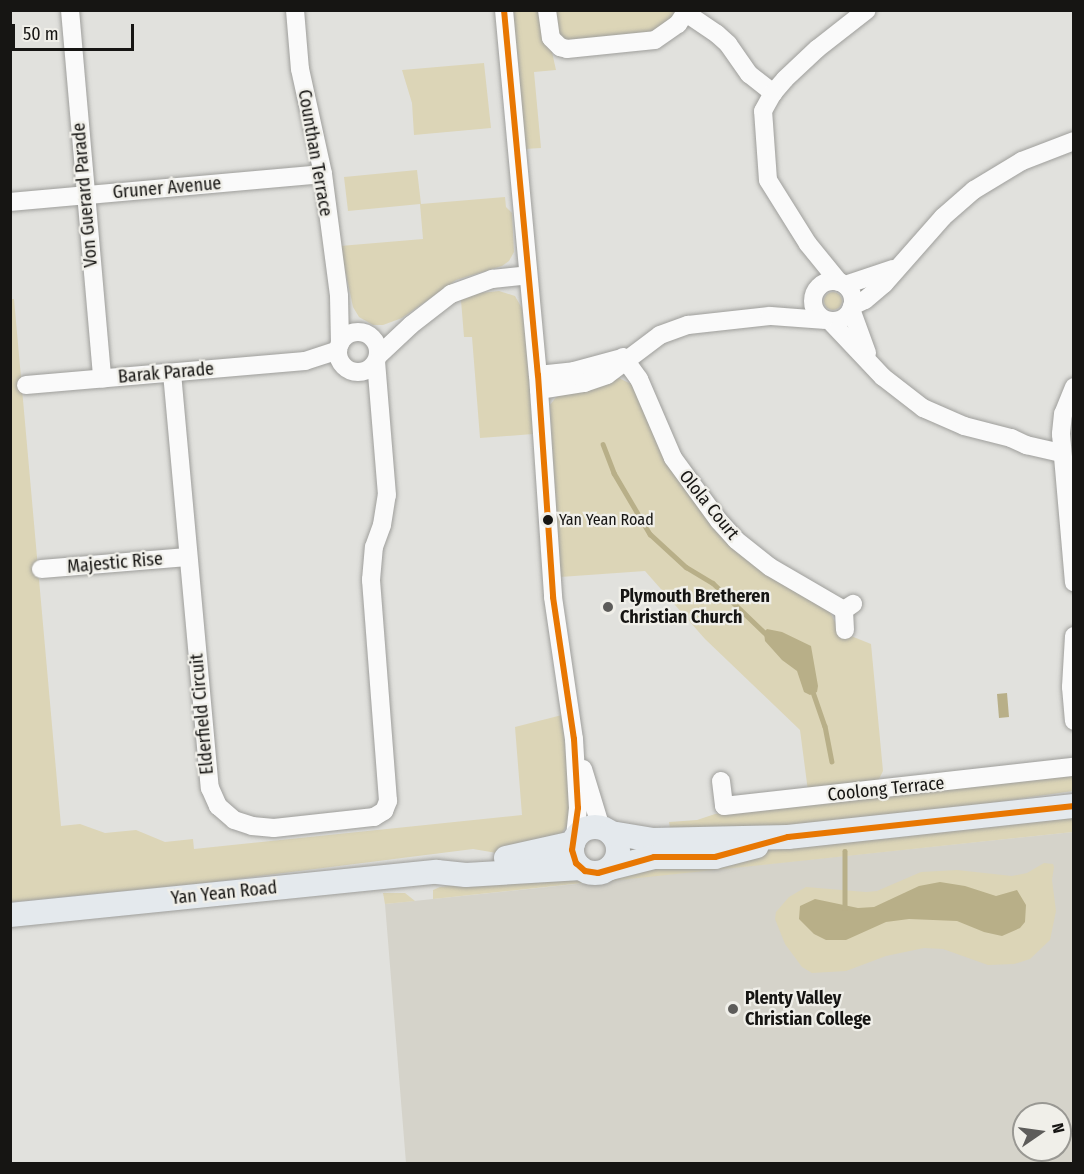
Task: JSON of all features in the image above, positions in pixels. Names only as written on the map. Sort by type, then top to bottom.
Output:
[{"type":"main road","points":[[788,837],[716,856],[654,857],[598,873],[581,868],[573,857],[574,841],[589,828],[653,840],[788,837],[1074,806]]},
{"type":"main road","points":[[606,831],[618,851],[610,868]]},
{"type":"main road","name":"Yan Yean Road","points":[[437,872],[460,863],[527,855],[574,841]]},
{"type":"main road","name":"Yan Yean Road","points":[[10,915],[437,872],[466,875],[581,868]]},
{"type":"street","name":"Von Guerard Parade","points":[[69,10],[102,379]]},
{"type":"street","name":"Counthan Terrace","points":[[295,10],[300,69],[323,174],[339,296],[339,347]]},
{"type":"street","points":[[504,10],[538,383],[553,597],[574,739],[578,808],[574,841]]},
{"type":"street","points":[[547,10],[551,38],[560,47],[567,49],[655,40],[667,34],[686,12],[728,44],[749,74],[773,93]]},
{"type":"street","points":[[867,10],[817,49],[773,93],[763,111],[768,180],[808,244],[852,296],[852,307],[870,361]]},
{"type":"street","points":[[538,383],[629,357],[660,335],[681,327],[770,316],[843,319],[852,307],[865,300],[884,284],[897,267],[957,204],[988,180],[1040,153],[1074,141]]},
{"type":"street","name":"Gruner Avenue","points":[[10,201],[323,174]]},
{"type":"street","points":[[808,244],[814,310],[870,361],[882,376],[923,408],[964,426],[1011,438],[1061,444]]},
{"type":"street","points":[[770,316],[814,293],[826,282],[842,284],[897,267]]},
{"type":"street","points":[[411,325],[349,334],[339,347],[341,363],[352,370],[366,371],[411,325],[438,303],[465,288],[492,279],[528,275]]},
{"type":"street","name":"Counthan Terrace","points":[[339,296],[364,333]]},
{"type":"street","points":[[364,333],[376,342],[377,359]]},
{"type":"street","name":"Barak Parade","points":[[305,361],[339,347]]},
{"type":"street","name":"Olola Court","points":[[629,357],[673,458],[712,513],[736,540],[770,567],[848,607],[845,630]]},
{"type":"street","name":"Elderfield Circuit","points":[[172,373],[207,775],[213,798],[218,806],[234,820],[263,828],[366,818],[379,814],[387,806],[389,793],[371,580],[374,547],[382,525],[387,495],[377,359]]},
{"type":"street","name":"Barak Parade","points":[[26,385],[305,361],[352,370]]},
{"type":"street","name":"Elderfield Circuit","points":[[352,370],[381,417]]},
{"type":"street","points":[[1074,387],[1063,414],[1061,444],[1074,582]]},
{"type":"street","name":"Majestic Rise","points":[[41,569],[188,557]]},
{"type":"street","points":[[1074,636],[1071,687],[1074,721]]},
{"type":"street","points":[[574,739],[606,831]]},
{"type":"street","name":"Coolong Terrace","points":[[721,781],[724,806],[1074,767]]},
{"type":"shaded area","points":[[513,11],[540,11],[545,44],[552,52],[556,70],[534,72],[541,148],[524,149]]},
{"type":"shaded area","points":[[553,11],[678,11],[659,31],[577,42],[564,40],[559,35]]},
{"type":"shaded area","points":[[484,63],[491,128],[414,135],[412,103],[402,70]]},
{"type":"shaded area","points":[[417,170],[421,204],[505,197],[506,207],[512,213],[514,252],[509,261],[502,266],[456,280],[402,318],[383,325],[373,325],[359,317],[353,307],[340,246],[423,239],[420,204],[348,211],[344,177]]},
{"type":"shaded area","points":[[499,291],[515,296],[524,312],[533,434],[480,438],[472,337],[464,337],[461,300],[480,293]]},
{"type":"shaded area","points":[[833,292],[839,295],[842,301],[839,307],[833,310],[827,307],[824,301],[827,295]]},
{"type":"shaded area","points":[[10,299],[14,299],[61,826],[80,824],[105,833],[136,830],[165,842],[193,839],[194,849],[522,815],[515,727],[562,715],[571,806],[569,823],[559,837],[497,853],[473,849],[204,883],[11,902]]},
{"type":"shaded area","points":[[619,378],[633,385],[674,474],[702,512],[829,610],[843,638],[851,636],[871,644],[883,771],[877,783],[808,791],[800,730],[705,639],[645,571],[560,577],[550,405],[557,396]]},
{"type":"shaded area","points":[[767,629],[782,632],[811,646],[817,692],[810,695],[804,692],[797,671],[782,660],[765,641],[764,632]]},
{"type":"shaded area","points":[[1007,693],[1009,717],[999,718],[997,694]]},
{"type":"shaded area","points":[[1073,775],[1073,791],[956,808],[833,822],[671,834],[669,822],[697,820],[715,814]]},
{"type":"shaded area","points":[[1073,818],[1073,832],[610,881],[614,875],[771,849]]},
{"type":"shaded area","name":"Plenty Valley Christian College","points":[[1073,832],[1073,1163],[406,1163],[385,904]]},
{"type":"shaded area","points":[[1044,863],[1053,864],[1054,867],[1052,880],[1056,911],[1050,940],[1030,959],[1014,964],[988,965],[943,949],[924,948],[886,956],[846,971],[812,973],[802,967],[785,944],[775,919],[776,912],[789,897],[806,887],[877,891],[921,872],[957,870],[1012,876],[1027,873]]},
{"type":"shaded area","points":[[579,879],[583,883],[433,899],[433,890],[440,887],[500,880]]},
{"type":"shaded area","points":[[940,882],[965,886],[996,896],[1017,890],[1026,905],[1025,922],[1020,928],[1002,936],[984,932],[957,921],[909,919],[886,922],[846,940],[826,940],[814,934],[799,919],[800,906],[815,899],[858,908],[874,907],[919,886]]},
{"type":"shaded area","points":[[383,893],[405,893],[415,901],[385,904]]},
{"type":"waterway","points":[[603,444],[614,473],[650,534],[686,567],[713,583],[768,636]]},
{"type":"waterway","points":[[812,689],[825,726],[832,761]]},
{"type":"waterway","points":[[845,851],[845,908]]},
{"type":"transit line","points":[[504,10],[538,375],[553,597],[574,739],[578,808],[572,850],[576,863],[585,871],[598,873],[654,857],[715,857],[788,837],[1074,806]]},
{"type":"place","name":"Yan Yean Road","points":[[548,520]]},
{"type":"place","name":"Plymouth Bretheren Christian Church","points":[[608,607]]},
{"type":"place","name":"Plenty Valley Christian College","points":[[733,1009]]}]
